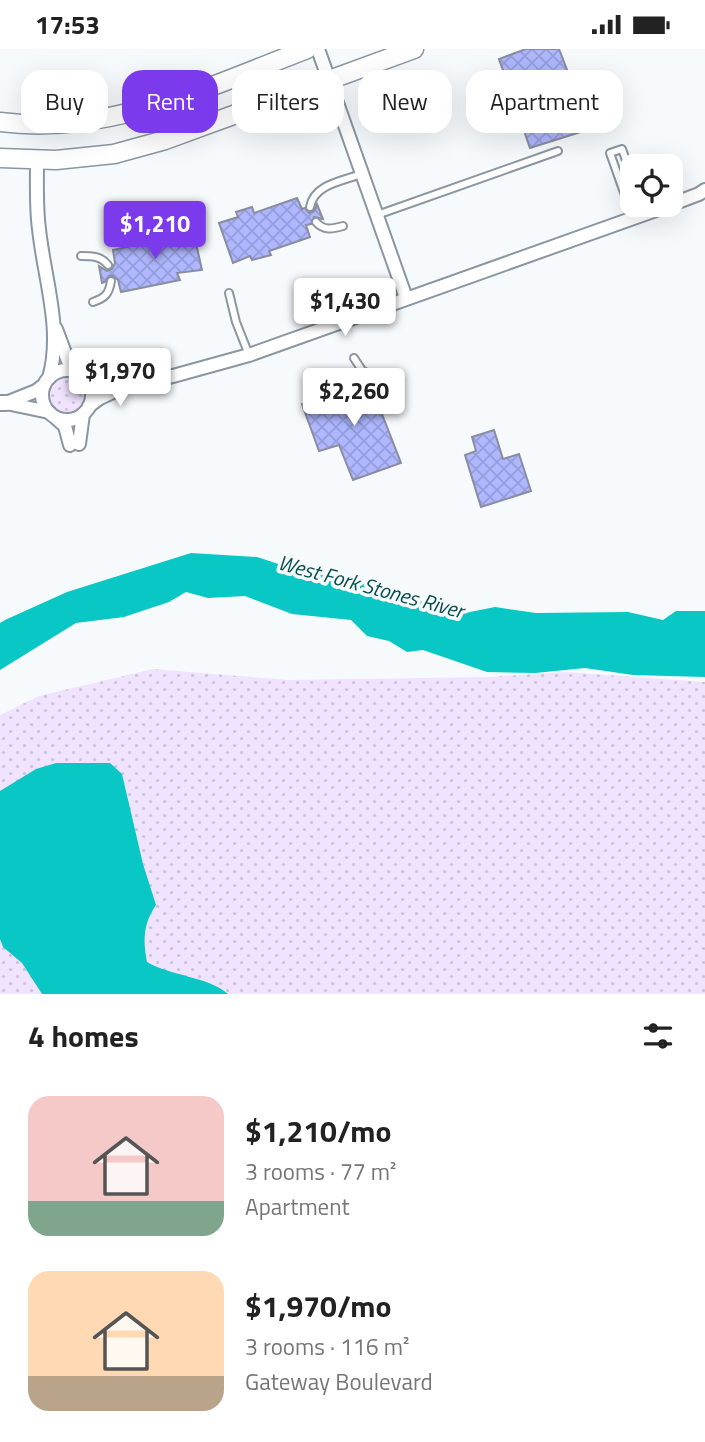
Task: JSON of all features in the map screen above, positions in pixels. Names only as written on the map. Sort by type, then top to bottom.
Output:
[{"type":"main road","points":[[0,122],[54,125],[107,119],[155,106],[307,49]]},
{"type":"main road","points":[[344,74],[414,49]]},
{"type":"main road","points":[[0,158],[56,160],[114,154],[165,140],[232,115]]},
{"type":"street","points":[[318,49],[325,70]]},
{"type":"street","points":[[344,123],[406,298]]},
{"type":"street","points":[[37,160],[38,227],[54,326],[53,365],[42,396],[52,415],[65,426],[75,445],[92,390],[68,361],[54,326]]},
{"type":"street","points":[[683,200],[703,193]]},
{"type":"street","points":[[3,403],[36,391],[62,369],[102,381],[132,383],[173,376],[249,355],[626,217]]},
{"type":"street","points":[[3,403],[70,420],[100,398],[132,383]]},
{"type":"lane","points":[[620,173],[610,153],[622,149],[624,154]]},
{"type":"lane","points":[[377,215],[558,151]]},
{"type":"lane","points":[[310,207],[317,191],[363,174]]},
{"type":"lane","points":[[316,222],[320,227],[330,229],[342,226]]},
{"type":"lane","points":[[81,256],[93,255],[104,260],[107,265]]},
{"type":"lane","points":[[93,302],[104,298],[110,290],[111,281]]},
{"type":"lane","points":[[229,293],[249,355]]},
{"type":"lane","points":[[355,358],[365,375]]},
{"type":"lane","points":[[378,380],[390,381],[399,378]]},
{"type":"shaded area","points":[[67,375],[81,381],[87,395],[81,409],[67,415],[53,409],[47,395],[53,381]]},
{"type":"shaded area","points":[[153,669],[287,680],[488,677],[565,672],[705,682],[705,994],[0,994],[0,715],[39,696]]},
{"type":"water","name":"West Fork Stones River","points":[[191,553],[257,557],[297,570],[324,570],[398,592],[408,600],[427,602],[460,614],[495,607],[536,613],[628,612],[663,620],[676,611],[705,611],[705,677],[633,675],[585,668],[535,673],[487,672],[423,650],[407,652],[389,641],[367,636],[351,620],[292,614],[245,596],[208,598],[186,592],[169,602],[124,617],[76,623],[0,670],[0,623],[67,592]]},
{"type":"water","points":[[56,763],[110,763],[122,774],[143,864],[156,905],[145,932],[147,962],[211,984],[228,994],[42,994],[22,963],[3,947],[0,939],[0,791],[36,769]]},
{"type":"building","points":[[526,49],[559,49],[567,70],[503,70],[499,59]]},
{"type":"building","points":[[525,133],[577,133],[530,148]]},
{"type":"building","points":[[297,198],[302,209],[305,208],[309,213],[314,211],[317,204],[323,219],[314,217],[311,224],[306,225],[310,237],[269,251],[271,255],[252,260],[250,256],[233,263],[219,223],[238,217],[236,212],[252,207],[254,213]]},
{"type":"building","points":[[193,230],[202,270],[177,273],[180,280],[121,292],[118,280],[113,276],[109,276],[102,283],[99,266],[107,271],[112,269],[115,263],[113,250],[153,241],[151,234],[167,231],[167,235]]},
{"type":"building","points":[[368,369],[379,374],[373,377],[373,391],[401,463],[353,480],[339,445],[319,451],[302,404],[367,380],[371,375]]},
{"type":"building","points":[[494,430],[503,459],[519,454],[531,491],[481,507],[465,455],[476,451],[472,437]]}]
